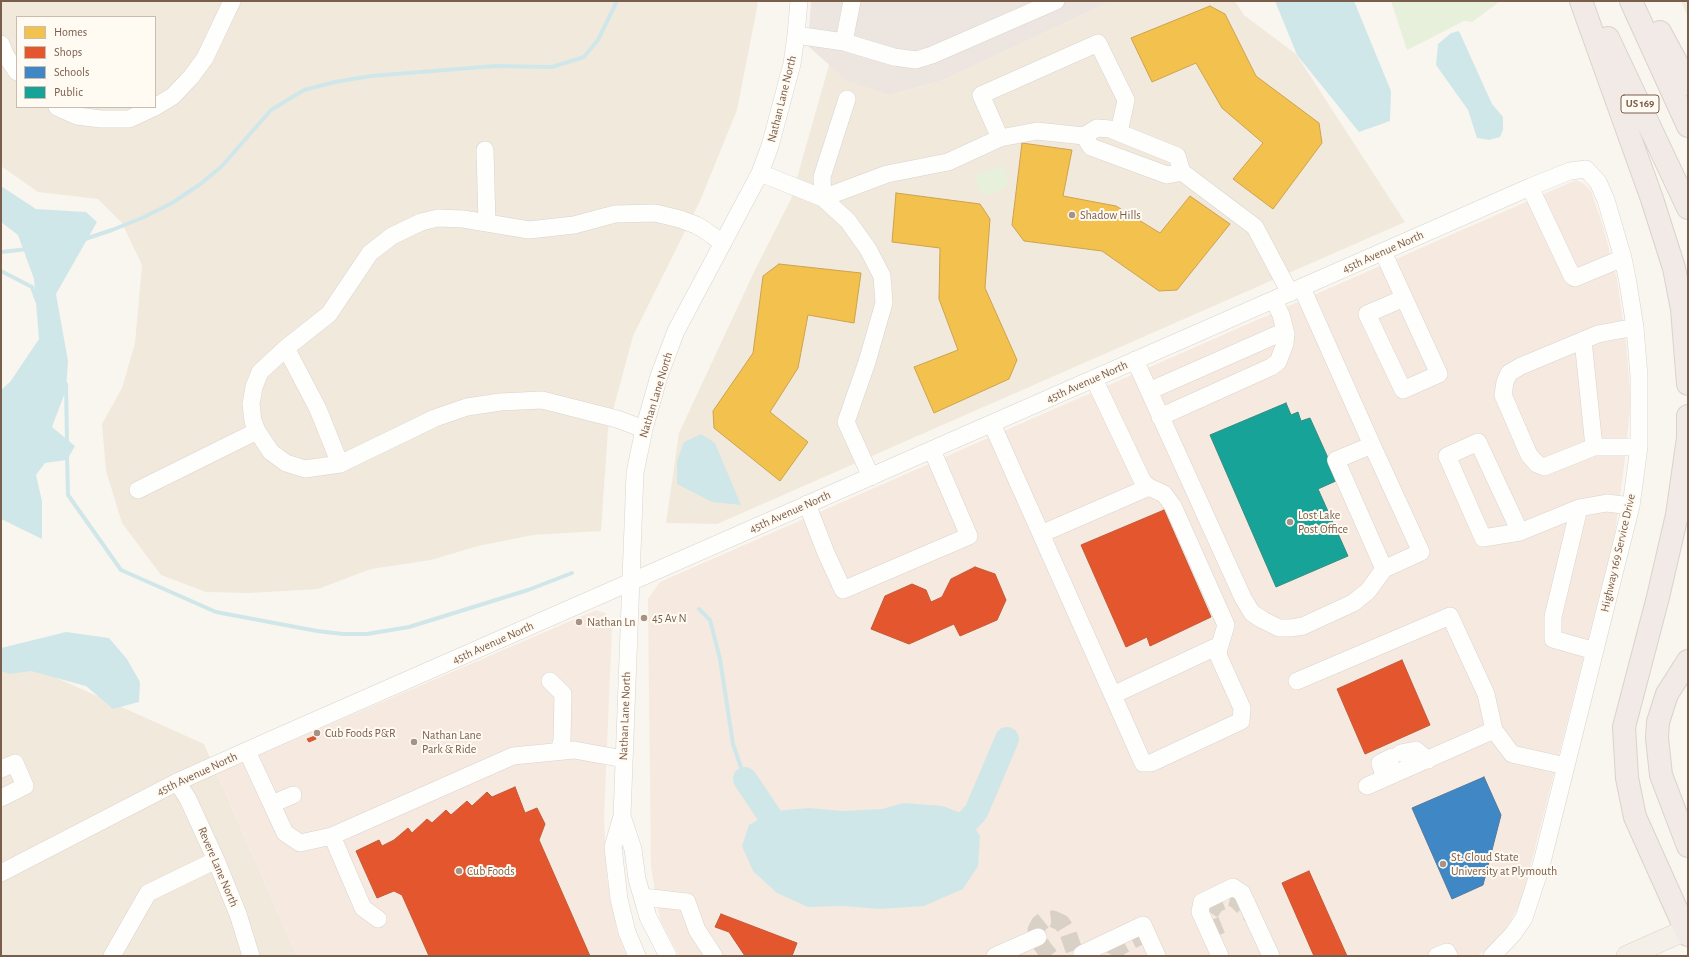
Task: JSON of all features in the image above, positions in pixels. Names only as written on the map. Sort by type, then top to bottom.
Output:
[{"type":"highway","points":[[1581,1],[1647,185],[1674,268],[1682,308],[1688,384]]},
{"type":"highway","name":"US 169","points":[[1591,1],[1688,208]]},
{"type":"highway","name":"US 169","points":[[1632,1],[1688,126]]},
{"type":"highway","points":[[1644,1],[1688,84]]},
{"type":"highway","points":[[1687,931],[1635,817],[1627,778],[1624,728],[1658,597],[1677,516],[1688,438],[1688,416]]},
{"type":"highway","points":[[1688,661],[1667,694],[1658,722],[1657,738],[1661,775],[1688,846]]},
{"type":"main road","points":[[1628,956],[1687,931]]},
{"type":"street","points":[[156,106],[173,96],[191,77],[205,58],[232,1]]},
{"type":"street","name":"Nathan Lane North","points":[[637,956],[627,932],[619,900],[613,847],[622,816],[635,473],[644,429],[659,376],[676,331],[760,173],[779,115],[792,64],[799,1]]},
{"type":"street","points":[[844,42],[852,1]]},
{"type":"street","points":[[796,35],[844,42],[894,57],[916,60],[932,56],[1056,1]]},
{"type":"street","points":[[1000,138],[981,95],[1098,43],[1126,100],[1119,132]]},
{"type":"street","points":[[1,44],[6,56],[16,71]]},
{"type":"street","points":[[824,198],[822,177],[847,99]]},
{"type":"street","points":[[59,108],[77,116],[101,119],[129,118],[153,108]]},
{"type":"street","points":[[824,198],[887,174],[948,162],[1000,138],[1037,131],[1084,136],[1097,128],[1110,129],[1177,156],[1182,172],[1255,227],[1296,291],[1372,445],[1421,552],[1384,569],[1368,591],[1353,603],[1302,626],[1279,628],[1252,613],[1243,598],[1135,360]]},
{"type":"street","points":[[1084,136],[1091,147],[1167,175],[1182,172]]},
{"type":"street","points":[[485,150],[487,223]]},
{"type":"street","name":"45th Avenue North","points":[[1,873],[177,782],[1530,187],[1570,171],[1586,169]]},
{"type":"street","name":"Highway 169 Service Drive","points":[[1492,956],[1514,934],[1524,918],[1533,894],[1631,506],[1639,447],[1640,376],[1635,327],[1623,258],[1606,200],[1598,182],[1586,169]]},
{"type":"street","points":[[760,173],[824,198],[848,221],[868,249],[882,276],[884,303],[867,362],[846,422],[871,477]]},
{"type":"street","points":[[1530,187],[1572,276],[1575,278],[1623,258]]},
{"type":"street","points":[[644,429],[617,419],[542,400],[500,402],[467,407],[435,418],[340,464],[305,469],[286,463],[271,452],[257,431],[253,421],[251,404],[254,387],[260,372],[286,348],[329,314],[370,253],[392,236],[421,222],[438,218],[463,219],[528,230],[574,225],[615,214],[655,213],[680,219],[696,225],[724,243]]},
{"type":"street","points":[[1383,252],[1439,374],[1403,390],[1367,314],[1404,298]]},
{"type":"street","points":[[1160,417],[1271,367],[1278,362],[1283,353],[1285,331],[1274,300]]},
{"type":"street","points":[[1635,327],[1606,332],[1584,340],[1509,373],[1505,382],[1503,395],[1528,455],[1544,467],[1594,446],[1639,447]]},
{"type":"street","points":[[1149,391],[1285,331]]},
{"type":"street","points":[[1584,340],[1594,446]]},
{"type":"street","points":[[286,348],[318,409],[340,464]]},
{"type":"street","points":[[992,424],[1143,763],[1151,763],[1241,721],[1242,708],[1219,658],[1220,645],[1226,625],[1173,506],[1164,494],[1149,487],[1143,482],[1094,379]]},
{"type":"street","points":[[138,490],[257,431]]},
{"type":"street","points":[[1520,532],[1478,442],[1447,456],[1483,538],[1520,532],[1579,508],[1607,503],[1631,506]]},
{"type":"street","points":[[1372,445],[1336,460],[1384,569]]},
{"type":"street","points":[[807,504],[843,590],[969,536],[932,450]]},
{"type":"street","points":[[1041,534],[1149,487]]},
{"type":"street","points":[[1579,508],[1553,617],[1552,639],[1595,651]]},
{"type":"street","points":[[1297,681],[1450,616],[1486,694],[1494,730],[1512,754],[1566,766]]},
{"type":"street","points":[[1113,695],[1220,645]]},
{"type":"street","points":[[550,681],[563,694],[562,740],[559,751]]},
{"type":"street","points":[[1367,786],[1494,730]]},
{"type":"street","points":[[247,751],[285,833],[300,843],[332,836],[513,756],[574,750],[624,759]]},
{"type":"street","points":[[1386,778],[1380,763],[1396,755],[1416,750],[1428,760]]},
{"type":"street","points":[[1,769],[15,763],[25,786],[1,798]]},
{"type":"street","name":"Revere Lane North","points":[[177,782],[188,799],[216,860],[238,914],[251,956]]},
{"type":"street","points":[[272,804],[293,795]]},
{"type":"street","name":"Nathan Lane North","points":[[622,816],[633,849],[637,879],[648,917],[668,956]]},
{"type":"street","points":[[332,836],[363,908],[378,919]]},
{"type":"street","points":[[112,956],[148,892],[216,860]]},
{"type":"street","points":[[1220,956],[1200,912],[1202,902],[1233,887],[1242,893],[1271,956]]},
{"type":"street","points":[[642,897],[687,902],[697,930],[714,956]]},
{"type":"street","points":[[1083,955],[1143,925],[1157,956]]},
{"type":"street","points":[[995,956],[1038,937]]},
{"type":"street","points":[[1108,956],[1111,946],[1116,938]]},
{"type":"street","points":[[1437,956],[1447,952],[1448,956]]},
{"type":"shaded area","points":[[1,1],[755,1],[758,3],[737,110],[700,201],[633,336],[608,429],[601,531],[533,535],[478,546],[431,560],[371,569],[318,589],[249,593],[206,592],[161,575],[122,523],[106,471],[102,424],[122,388],[135,343],[142,265],[122,223],[98,199],[38,192],[1,166]]},
{"type":"shaded area","points":[[811,1],[1112,1],[941,81],[889,95],[847,81],[808,46]]},
{"type":"shaded area","points":[[1112,1],[1235,1],[1244,15],[1296,54],[1405,222],[717,524],[666,523],[679,433],[755,270],[791,199],[829,65],[848,81],[889,95],[941,81]]},
{"type":"shaded area","points":[[1681,1],[1688,1],[1688,17]]},
{"type":"shaded area","points":[[1576,180],[1584,184],[1591,191],[1603,226],[1617,279],[1626,342],[1631,401],[1625,458],[1615,534],[1521,903],[1506,929],[1488,948],[1477,956],[679,956],[660,920],[651,867],[648,599],[660,582]]},
{"type":"shaded area","points":[[596,610],[605,613],[611,621],[612,627],[604,817],[607,879],[617,931],[627,956],[297,956],[217,773]]},
{"type":"shaded area","points":[[28,665],[204,744],[297,956],[1,956],[1,666]]},
{"type":"green space","points":[[1391,1],[1499,2],[1472,22],[1464,21],[1407,50]]},
{"type":"green space","points":[[1003,164],[1008,183],[1003,189],[989,195],[979,192],[976,175]]},
{"type":"water","points":[[1275,1],[1354,1],[1391,91],[1390,121],[1359,132],[1297,55]]},
{"type":"water","points":[[1459,31],[1492,104],[1503,117],[1503,130],[1500,137],[1489,140],[1477,138],[1468,110],[1436,65],[1438,44],[1451,33]]},
{"type":"water","points":[[1,186],[36,209],[86,212],[97,222],[56,294],[68,361],[66,390],[52,427],[75,446],[67,460],[45,463],[36,475],[42,501],[42,539],[1,519],[1,390],[10,382],[39,339],[34,279],[18,235],[1,222]]},
{"type":"water","points":[[701,434],[715,443],[741,505],[712,502],[677,484],[677,461],[684,442]]},
{"type":"water","points":[[66,632],[109,638],[127,659],[140,682],[139,702],[113,709],[86,686],[31,671],[10,674],[1,671],[1,648]]},
{"type":"water","points":[[904,803],[943,806],[966,815],[980,836],[978,866],[963,889],[924,906],[880,909],[842,906],[808,907],[777,893],[753,871],[742,846],[749,825],[774,811],[809,808],[843,811],[882,809]]},
{"type":"building: Homes","points":[[1210,6],[1225,14],[1256,76],[1319,123],[1322,143],[1273,209],[1233,179],[1263,143],[1222,108],[1196,63],[1152,82],[1131,38]]},
{"type":"building: Homes","name":"Shadow Hills","points":[[1022,143],[1072,150],[1063,196],[1116,206],[1160,233],[1190,196],[1230,224],[1177,290],[1159,291],[1102,251],[1024,241],[1012,225]]},
{"type":"building: Homes","points":[[896,193],[980,204],[990,219],[985,288],[1017,360],[1009,379],[934,413],[914,367],[958,350],[939,299],[940,248],[892,242]]},
{"type":"building: Homes","points":[[779,264],[861,273],[854,323],[808,315],[798,368],[770,412],[808,442],[780,481],[714,428],[713,411],[753,353],[763,276]]},
{"type":"building: Shops","points":[[1164,510],[1211,617],[1150,646],[1147,637],[1126,647],[1081,545]]},
{"type":"building: Shops","points":[[975,567],[995,574],[1006,600],[997,620],[960,636],[954,624],[909,644],[871,629],[885,596],[912,584],[926,590],[931,602],[942,597],[951,579]]},
{"type":"building: Shops","points":[[1402,660],[1430,725],[1365,754],[1337,689]]},
{"type":"building: Shops","points":[[315,736],[316,739],[309,742],[307,739]]},
{"type":"building: Shops","name":"Cub Foods","points":[[515,787],[525,813],[537,808],[545,824],[539,840],[590,956],[429,956],[402,895],[394,891],[377,898],[356,851],[379,840],[382,846],[394,840],[408,828],[412,833],[427,819],[432,823],[446,810],[451,815],[467,801],[472,806],[487,792],[492,797]]},
{"type":"building: Shops","points":[[1309,871],[1347,956],[1314,956],[1282,883]]},
{"type":"building: Shops","points":[[721,914],[797,943],[792,956],[745,956],[729,932],[715,927]]},
{"type":"building: Schools","points":[[1484,777],[1501,815],[1483,885],[1452,899],[1412,808]]},
{"type":"building: Public","name":"Lost Lake Post Office","points":[[1286,403],[1291,415],[1298,412],[1301,421],[1310,418],[1338,480],[1318,489],[1348,556],[1276,587],[1210,435]]},
{"type":"waterway","points":[[82,240],[142,218],[172,203],[199,185],[221,167],[271,110],[304,90],[335,82],[371,76],[495,66],[552,67],[584,57],[598,40],[617,1]]},
{"type":"waterway","points":[[1,252],[28,249]]},
{"type":"waterway","points":[[1,271],[32,287],[37,301]]},
{"type":"waterway","points":[[66,384],[67,443]]},
{"type":"waterway","points":[[67,456],[68,495],[121,570],[216,612],[317,631],[343,634],[367,634],[409,627],[528,590],[572,573]]},
{"type":"waterway","points":[[699,609],[710,620],[720,659],[733,744],[745,779]]},
{"type":"waterway","points":[[946,844],[976,812],[1007,739]]},
{"type":"waterway","points":[[745,779],[787,842]]},
{"type":"tunnel","points":[[1217,936],[1210,919],[1210,913],[1216,904],[1230,898],[1235,899],[1252,916]]},
{"type":"tunnel","points":[[1050,956],[1042,946],[1036,930],[1039,924],[1044,920],[1053,919],[1062,923],[1068,933],[1076,956]]},
{"type":"tunnel","points":[[1114,956],[1118,948],[1147,933]]},
{"type":"place","name":"Shadow Hills","points":[[1072,215]]},
{"type":"place","name":"Lost Lake Post Office","points":[[1290,522]]},
{"type":"place","name":"45 Av N","points":[[644,618]]},
{"type":"place","name":"Nathan Ln","points":[[579,622]]},
{"type":"place","name":"Cub Foods P&R","points":[[317,733]]},
{"type":"place","name":"Nathan Lane Park & Ride","points":[[414,742]]},
{"type":"place","name":"St. Cloud State University at Plymouth","points":[[1443,864]]},
{"type":"place","name":"Cub Foods","points":[[459,871]]}]
